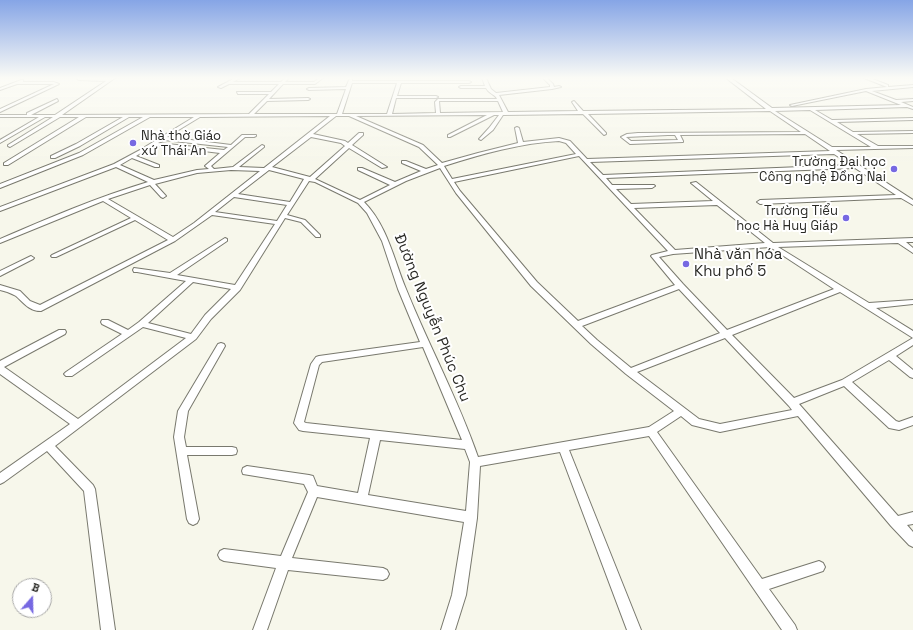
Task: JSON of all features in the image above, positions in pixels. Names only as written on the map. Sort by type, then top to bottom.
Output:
[{"type":"street","points":[[26,116],[43,107]]},
{"type":"street","points":[[10,146],[69,107]]},
{"type":"street","points":[[250,116],[259,107]]},
{"type":"street","points":[[0,287],[17,293],[27,303],[39,308],[173,240],[211,213],[337,115],[340,107]]},
{"type":"street","points":[[389,115],[392,107]]},
{"type":"street","points":[[437,107],[438,114]]},
{"type":"street","points":[[502,107],[504,113]]},
{"type":"street","points":[[579,107],[604,134]]},
{"type":"street","points":[[769,107],[913,203]]},
{"type":"street","points":[[773,110],[785,107]]},
{"type":"street","points":[[0,116],[389,115],[862,107]]},
{"type":"street","points":[[810,109],[877,148]]},
{"type":"street","points":[[450,136],[494,113]]},
{"type":"street","points":[[481,139],[504,113]]},
{"type":"street","points":[[0,142],[45,115]]},
{"type":"street","points":[[6,164],[86,115]]},
{"type":"street","points":[[53,157],[76,146],[128,115]]},
{"type":"street","points":[[349,115],[415,143],[441,165],[450,181],[534,284],[576,325],[629,372],[696,422],[720,428],[799,412]]},
{"type":"street","points":[[0,186],[81,154],[148,116]]},
{"type":"street","points":[[0,209],[116,165],[133,157],[198,116]]},
{"type":"street","points":[[831,121],[913,119]]},
{"type":"street","points":[[887,120],[912,132]]},
{"type":"street","points":[[517,128],[521,144]]},
{"type":"street","points":[[852,133],[912,132]]},
{"type":"street","points":[[677,134],[682,140],[630,143],[623,137],[677,134],[806,133]]},
{"type":"street","points":[[0,479],[78,424],[193,337],[208,317],[237,288],[280,219],[310,178],[347,144],[361,134]]},
{"type":"street","points":[[212,169],[208,166],[230,146],[245,135],[254,136]]},
{"type":"street","points":[[310,135],[347,144],[384,167]]},
{"type":"street","points":[[162,138],[230,146]]},
{"type":"street","points":[[360,202],[394,184],[441,165],[521,144],[560,138],[568,142],[578,155],[673,252]]},
{"type":"street","points":[[154,144],[224,152]]},
{"type":"street","points":[[236,167],[262,146]]},
{"type":"street","points":[[585,161],[913,146]]},
{"type":"street","points":[[450,181],[578,155]]},
{"type":"street","points":[[133,157],[157,166]]},
{"type":"street","points":[[404,162],[425,171]]},
{"type":"street","points":[[116,165],[153,183],[163,196]]},
{"type":"street","points":[[601,177],[857,166]]},
{"type":"street","name":"Đường Nguyễn Phúc Chu","points":[[0,241],[104,199],[153,183],[212,169],[236,167],[266,169],[310,178],[360,202],[368,208],[385,241],[402,289],[475,462],[471,518],[459,595],[448,630]]},
{"type":"street","points":[[360,169],[394,184]]},
{"type":"street","points":[[694,183],[771,245],[913,335]]},
{"type":"street","points":[[611,187],[652,186]]},
{"type":"street","points":[[233,195],[291,204]]},
{"type":"street","points":[[760,202],[903,196]]},
{"type":"street","points":[[104,199],[173,240]]},
{"type":"street","points":[[629,206],[718,203]]},
{"type":"street","points":[[211,213],[303,221],[318,236]]},
{"type":"street","points":[[54,256],[136,218]]},
{"type":"street","points":[[172,275],[225,240]]},
{"type":"street","points":[[913,240],[771,245],[673,252],[654,256],[680,286],[833,448],[895,522],[913,541]]},
{"type":"street","points":[[900,241],[913,252]]},
{"type":"street","points":[[0,274],[31,258]]},
{"type":"street","points":[[137,270],[172,275],[237,288]]},
{"type":"street","points":[[69,374],[142,324],[191,280]]},
{"type":"street","points":[[576,325],[680,286]]},
{"type":"street","points":[[629,372],[724,333],[840,289]]},
{"type":"street","points":[[867,306],[913,302]]},
{"type":"street","points":[[105,322],[127,333]]},
{"type":"street","points":[[142,324],[193,337]]},
{"type":"street","points":[[0,365],[62,332]]},
{"type":"street","points":[[792,403],[845,382],[913,341]]},
{"type":"street","points":[[426,344],[324,358],[316,361],[299,424],[300,426],[469,445]]},
{"type":"street","points":[[193,519],[179,437],[183,411],[222,346]]},
{"type":"street","points":[[889,356],[913,375]]},
{"type":"street","points":[[0,369],[78,424]]},
{"type":"street","points":[[845,382],[893,425],[899,426],[913,421]]},
{"type":"street","points":[[475,462],[651,431],[681,412]]},
{"type":"street","points":[[651,431],[790,630]]},
{"type":"street","points":[[362,499],[376,434]]},
{"type":"street","points":[[48,446],[89,489],[108,630]]},
{"type":"street","points":[[563,447],[634,630]]},
{"type":"street","points":[[181,451],[232,451]]},
{"type":"street","points":[[247,471],[309,480],[310,486],[314,491],[471,518]]},
{"type":"street","points":[[260,630],[284,563],[314,491]]},
{"type":"street","points":[[895,522],[913,518]]},
{"type":"street","points":[[224,555],[384,574]]},
{"type":"street","points":[[759,586],[820,567]]},
{"type":"place","name":"Nhà thờ Giáo xứ Thái An","points":[[133,143]]},
{"type":"place","name":"Trường Đại học Công nghệ Đồng Nai","points":[[894,169]]},
{"type":"place","name":"Trường Tiểu học Hà Huy Giáp","points":[[846,218]]},
{"type":"place","name":"Nhà văn hóa Khu phố 5","points":[[686,264]]}]
